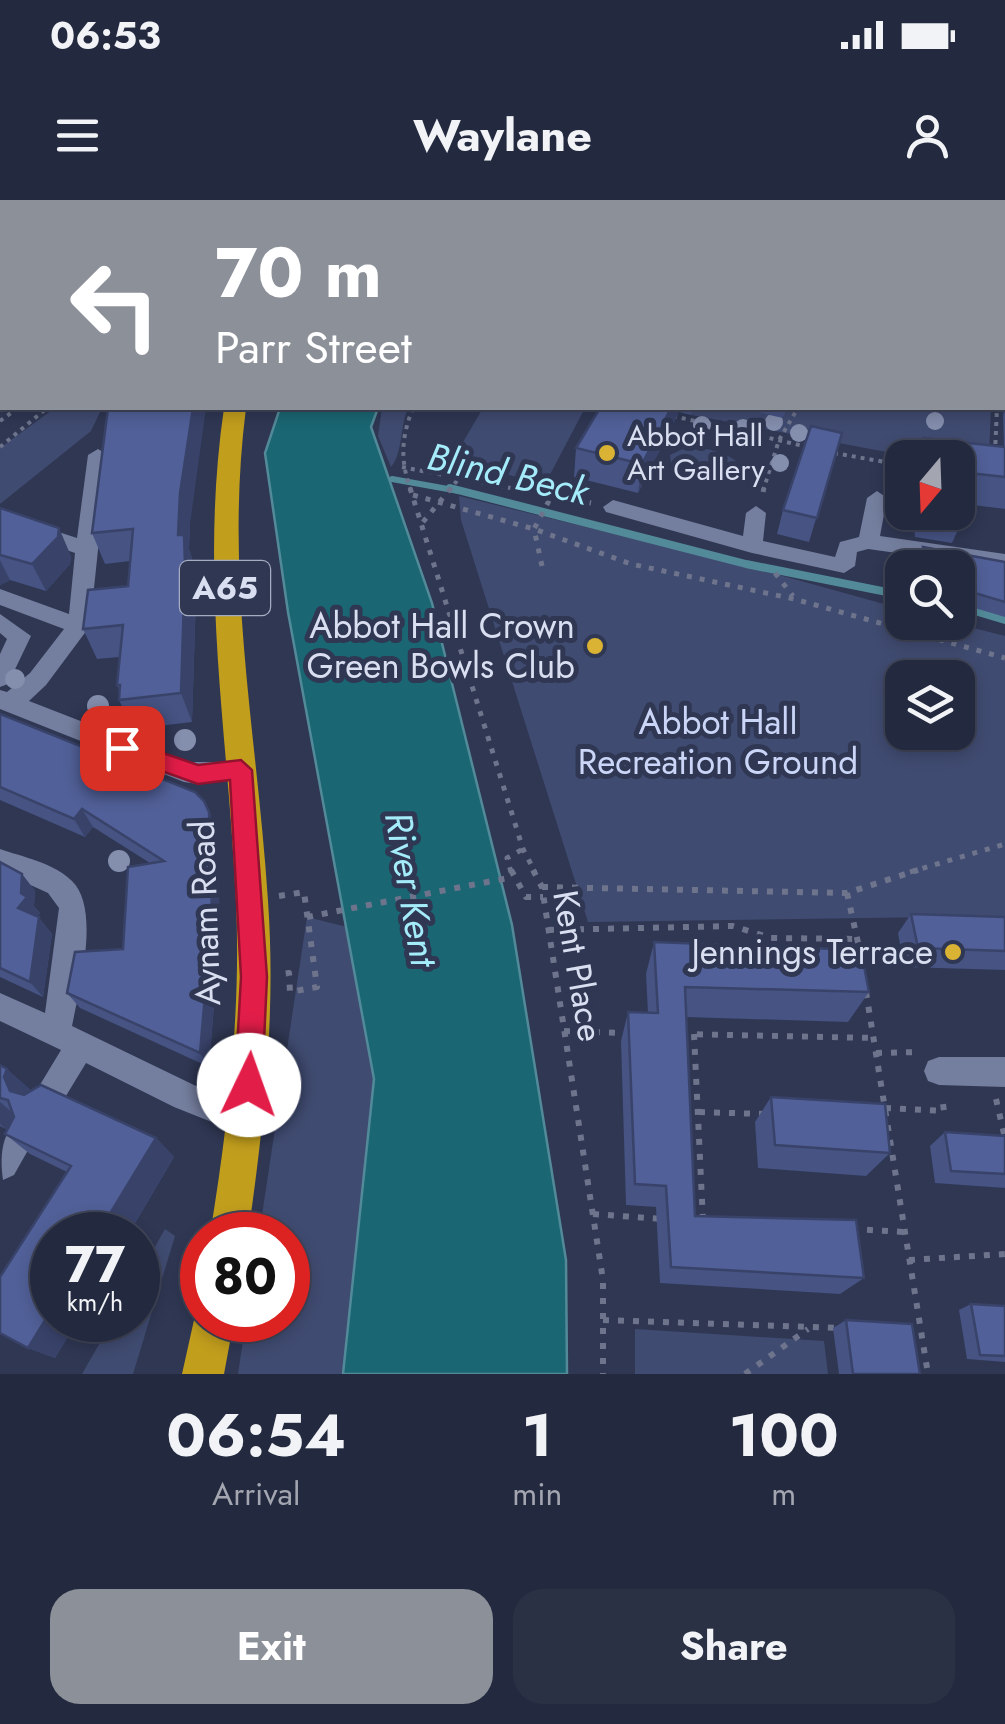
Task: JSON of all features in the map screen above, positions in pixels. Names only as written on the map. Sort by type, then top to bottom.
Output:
[{"type":"highway","name":"Aynam Road","points":[[232,1212],[247,1121],[254,977],[224,566],[227,452],[236,410]]},
{"type":"highway","points":[[204,1374],[210,1342]]},
{"type":"street","points":[[5,701],[48,668],[79,626],[98,455]]},
{"type":"street","points":[[868,542],[877,498]]},
{"type":"street","points":[[613,508],[752,546],[844,566],[847,547],[868,542],[1005,560]]},
{"type":"street","points":[[752,546],[756,513]]},
{"type":"street","points":[[0,520],[86,549]]},
{"type":"street","points":[[0,597],[79,626]]},
{"type":"street","points":[[0,622],[20,636],[0,678]]},
{"type":"street","points":[[5,701],[184,772],[241,770]]},
{"type":"street","points":[[0,860],[45,879],[70,897],[73,910],[69,1039],[47,1098]]},
{"type":"street","points":[[0,1006],[185,1096],[247,1121]]},
{"type":"street","points":[[938,1071],[1005,1072]]},
{"type":"street","points":[[3,1164],[21,1136]]},
{"type":"path","points":[[0,448],[44,410]]},
{"type":"path","points":[[411,410],[403,432],[402,467],[413,494],[444,500],[632,564],[794,599],[1005,658]]},
{"type":"path","points":[[756,513],[780,440],[797,410]]},
{"type":"path","points":[[995,461],[997,410]]},
{"type":"path","points":[[672,416],[814,448]]},
{"type":"path","points":[[832,452],[885,462]]},
{"type":"path","points":[[402,467],[613,508]]},
{"type":"path","points":[[424,522],[459,477]]},
{"type":"path","name":"Kent Place","points":[[413,494],[523,849],[542,887],[603,1280],[603,1374]]},
{"type":"path","points":[[542,566],[534,529],[552,495]]},
{"type":"path","points":[[784,584],[794,599]]},
{"type":"path","points":[[542,887],[847,893],[1005,844]]},
{"type":"path","points":[[523,849],[507,858],[513,876],[526,897],[543,897]]},
{"type":"path","points":[[306,916],[513,876]]},
{"type":"path","points":[[290,973],[290,992],[317,987],[304,892]]},
{"type":"path","points":[[847,893],[863,972]]},
{"type":"path","points":[[548,930],[733,926],[772,938],[858,939]]},
{"type":"path","points":[[866,988],[928,1374]]},
{"type":"path","points":[[564,1031],[638,1033]]},
{"type":"path","points":[[676,1034],[874,1038]]},
{"type":"path","points":[[694,1034],[704,1221]]},
{"type":"path","points":[[700,1112],[774,1115]]},
{"type":"path","points":[[868,1118],[887,1118]]},
{"type":"path","points":[[593,1214],[666,1219]]},
{"type":"path","points":[[685,1220],[722,1222]]},
{"type":"path","points":[[850,1229],[904,1232]]},
{"type":"path","points":[[909,1260],[1005,1254]]},
{"type":"path","points":[[603,1320],[848,1328]]},
{"type":"path","points":[[745,1374],[810,1327]]},
{"type":"path","points":[[904,1330],[922,1331]]},
{"type":"green space","points":[[52,410],[101,410],[91,431],[0,504],[0,448]]},
{"type":"green space","points":[[382,410],[407,410],[398,454],[391,467],[378,436]]},
{"type":"green space","points":[[482,410],[584,410],[545,484],[452,461]]},
{"type":"green space","points":[[694,410],[748,410],[783,418],[787,410],[991,410],[989,456],[975,456],[975,440],[885,440],[885,452],[691,415]]},
{"type":"green space","points":[[689,446],[729,457],[741,465],[738,475],[722,483],[688,474],[671,462],[670,455]]},
{"type":"green space","name":"Abbot Hall Recreation Ground","points":[[459,496],[885,604],[885,640],[975,640],[975,628],[1005,636],[1005,916],[588,922],[461,520]]},
{"type":"green space","points":[[307,917],[347,927],[374,1079],[343,1374],[238,1374],[243,1342],[310,1342],[310,1212],[262,1212]]},
{"type":"green space","points":[[165,1229],[175,1236],[160,1285],[160,1238]]},
{"type":"green space","points":[[635,1329],[824,1341],[828,1374],[635,1374]]},
{"type":"green space","points":[[100,1342],[143,1342],[133,1374],[82,1374]]},
{"type":"water","name":"River Kent","points":[[279,410],[377,410],[371,427],[432,603],[512,925],[566,1260],[567,1374],[343,1374],[374,1079],[288,612],[265,453]]},
{"type":"building","points":[[108,410],[193,410],[178,535],[184,535],[185,566],[181,693],[119,700],[123,625],[83,629],[88,590],[128,586],[133,529],[92,533]]},
{"type":"building","points":[[599,410],[670,410],[642,464],[576,448]]},
{"type":"building","points":[[811,426],[842,433],[817,518],[783,510]]},
{"type":"building","points":[[975,444],[1005,447],[1005,477],[975,474]]},
{"type":"building","points":[[0,508],[59,528],[58,537],[32,564],[0,555]]},
{"type":"building","points":[[975,557],[1005,562],[1005,602],[975,593]]},
{"type":"building","points":[[0,714],[195,792],[204,801],[209,812],[212,914],[200,1053],[67,993],[75,952],[123,949],[128,867],[164,861],[82,809],[74,819],[0,787]]},
{"type":"building","points":[[0,862],[22,874],[21,893],[27,897],[18,908],[39,917],[30,982],[0,968]]},
{"type":"building","points":[[911,914],[1005,917],[1005,951],[918,948]]},
{"type":"building","points":[[654,942],[861,950],[869,992],[685,987],[695,1216],[856,1220],[864,1278],[671,1267],[666,1186],[635,1184],[628,1012],[658,1013]]},
{"type":"building","points":[[0,1065],[7,1069],[4,1077],[10,1091],[24,1095],[41,1085],[156,1138],[111,1212],[42,1212],[71,1166],[5,1134],[14,1117],[8,1100],[0,1098]]},
{"type":"building","points":[[771,1097],[885,1104],[890,1153],[775,1145]]},
{"type":"building","points":[[945,1132],[1005,1136],[1005,1174],[951,1171]]},
{"type":"building","points":[[30,1230],[32,1342],[28,1348],[0,1333],[0,1277]]},
{"type":"building","points":[[971,1304],[1005,1306],[1005,1356],[980,1355]]},
{"type":"building","points":[[846,1320],[912,1324],[920,1374],[853,1374]]},
{"type":"waterway","name":"Blind Beck","points":[[392,479],[459,491]]},
{"type":"waterway","name":"Blind Beck","points":[[450,488],[746,564],[885,592]]},
{"type":"waterway","name":"Blind Beck","points":[[975,611],[1005,620]]},
{"type":"place","name":"Abbot Hall Art Gallery","points":[[607,453]]},
{"type":"place","name":"Abbot Hall Crown Green Bowls Club","points":[[595,646]]},
{"type":"place","name":"Jennings Terrace","points":[[953,952]]},
{"type":"route","points":[[122,748],[184,772],[241,770],[254,977],[249,1085]]}]
